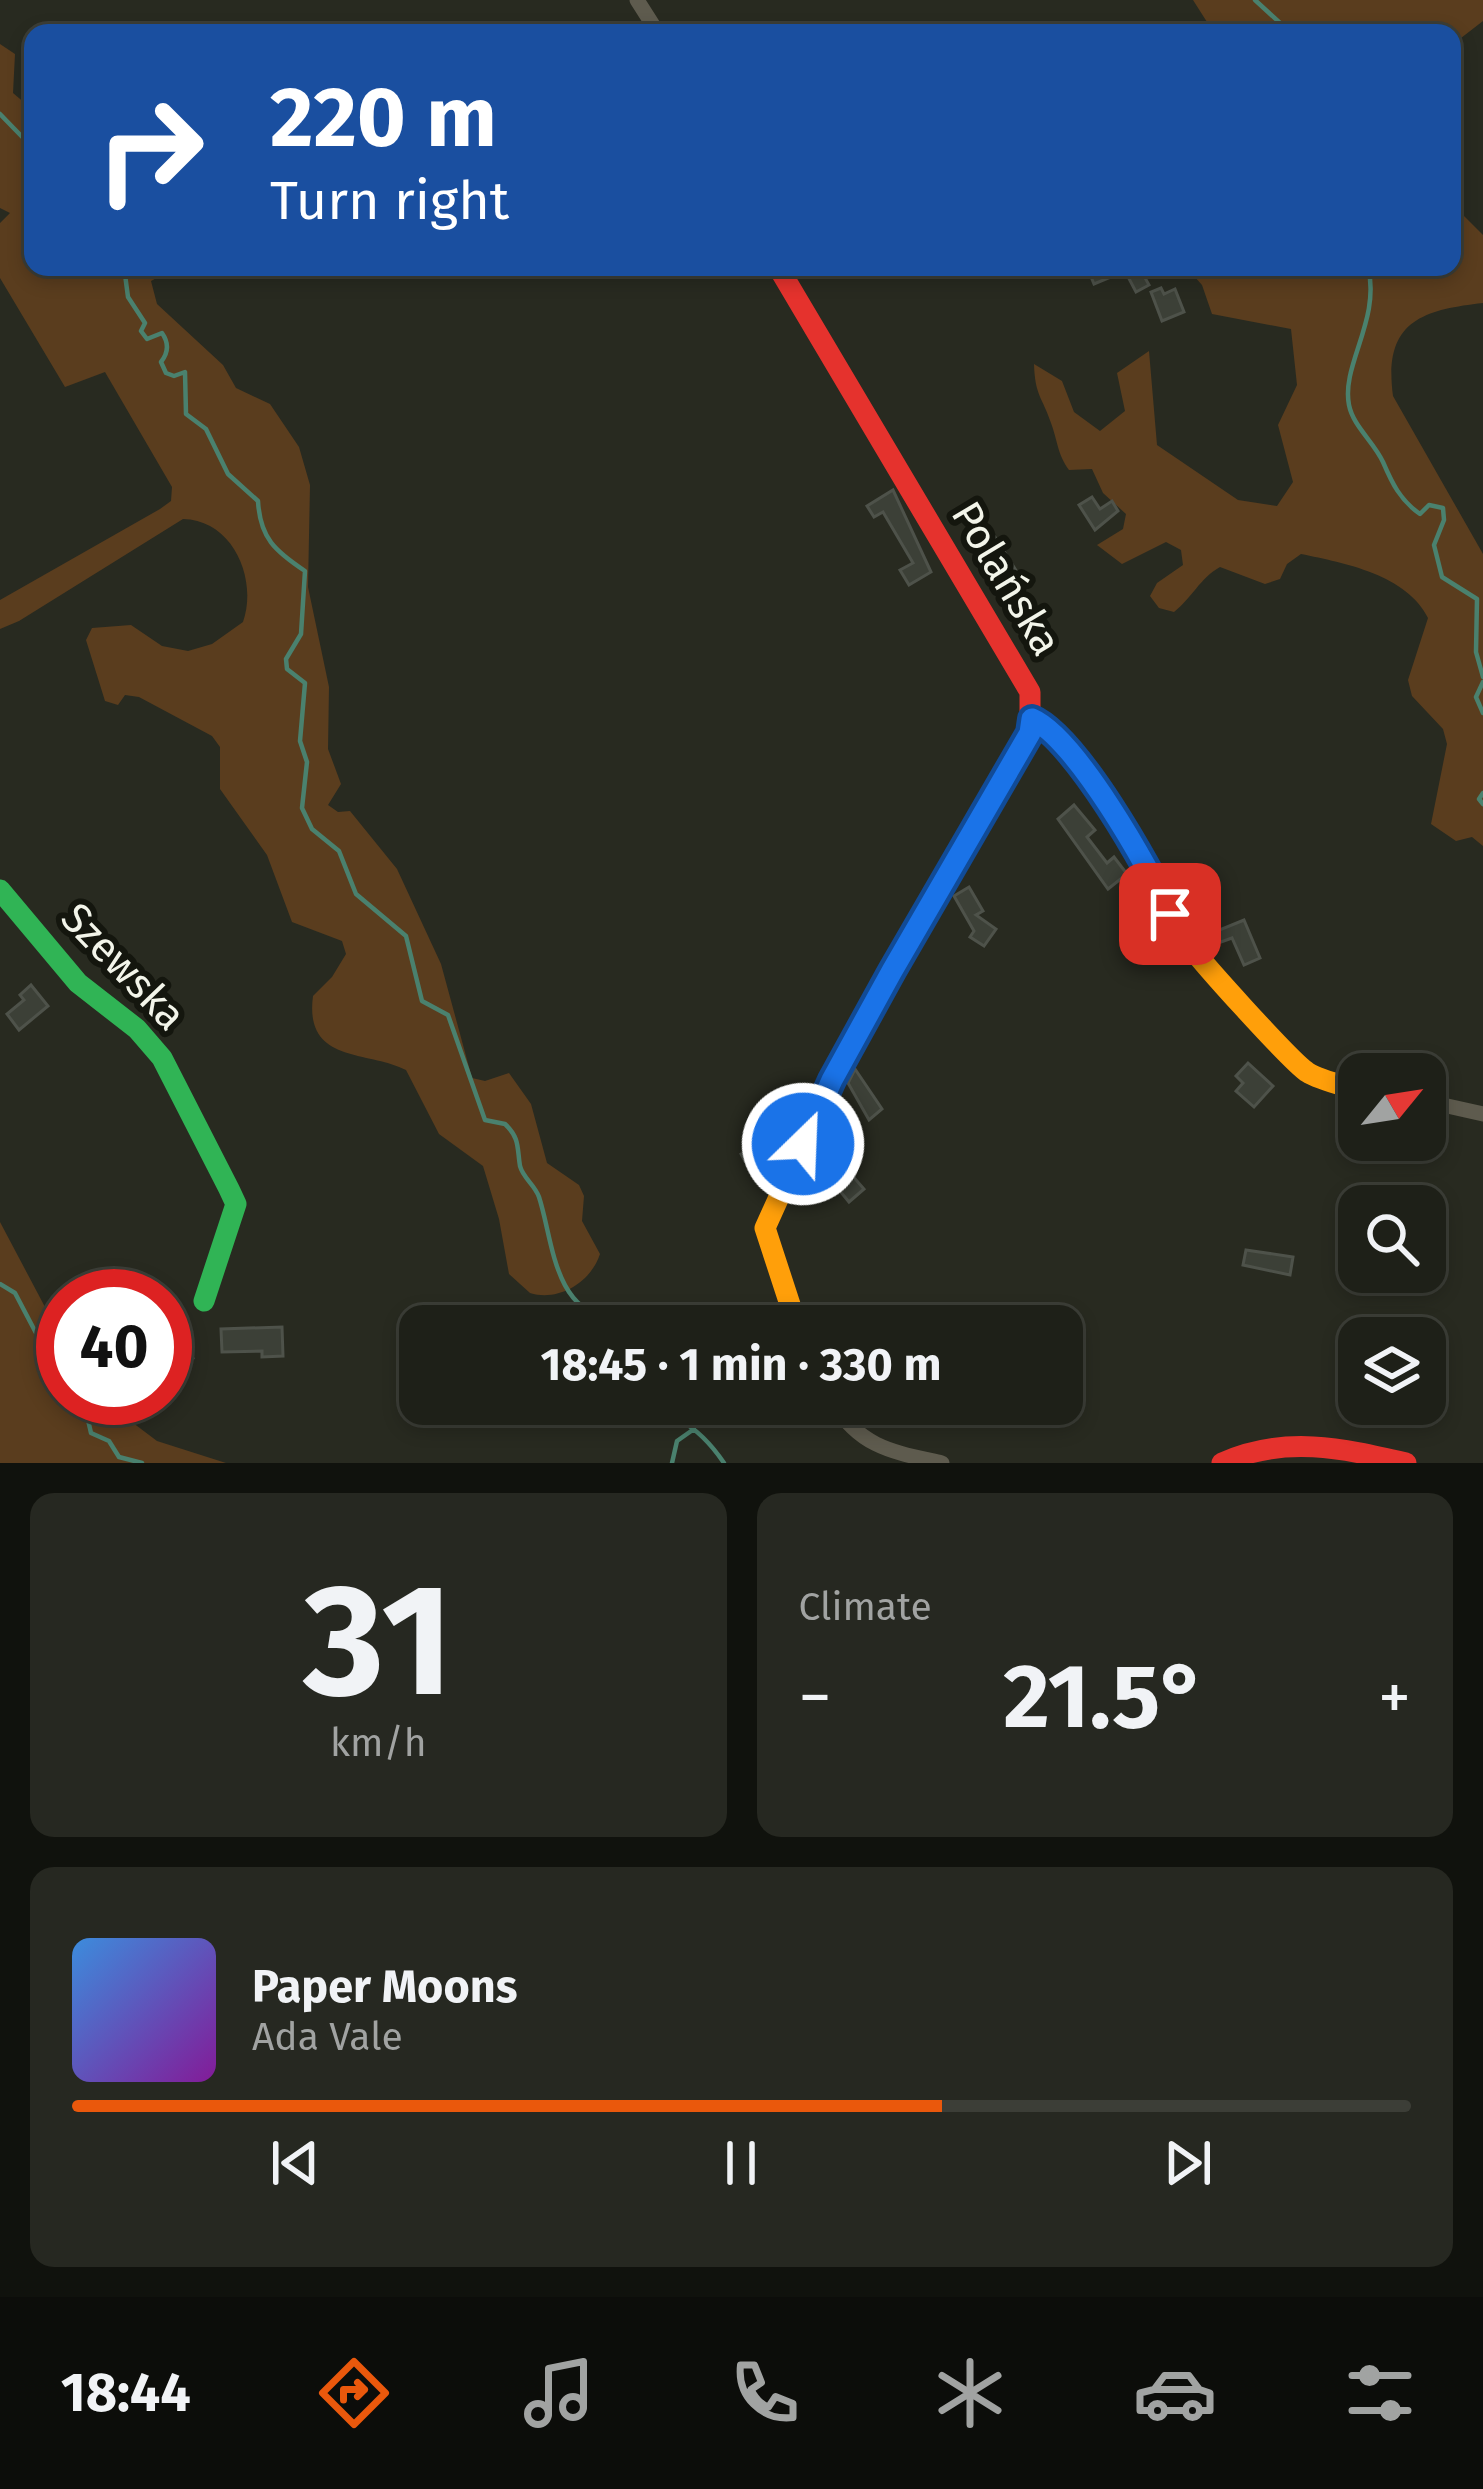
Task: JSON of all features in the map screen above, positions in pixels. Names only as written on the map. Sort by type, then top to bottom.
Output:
[{"type":"street","name":"Polańska","points":[[783,276],[1030,692],[1032,719],[1030,733],[832,1080],[765,1228],[789,1305]]},
{"type":"street","points":[[1032,719],[1057,736],[1112,813],[1152,872],[1185,941],[1307,1072],[1338,1083]]},
{"type":"street","name":"Szewska","points":[[0,890],[78,983],[137,1029],[162,1058],[229,1189],[236,1204],[204,1301]]},
{"type":"street","points":[[1446,1106],[1483,1114]]},
{"type":"street","points":[[850,1425],[877,1448],[942,1463]]},
{"type":"street","points":[[1222,1463],[1286,1444],[1306,1443],[1406,1463]]},
{"type":"shaded area","points":[[1193,0],[1483,0],[1483,21],[1461,38],[1461,24],[1208,24]]},
{"type":"shaded area","points":[[0,44],[15,54],[13,93],[24,102],[24,276],[160,276],[151,281],[157,304],[223,365],[236,388],[270,404],[299,447],[310,485],[308,587],[329,687],[328,749],[341,784],[328,805],[338,812],[350,811],[397,869],[441,964],[472,1078],[485,1081],[509,1073],[531,1104],[547,1163],[579,1185],[584,1196],[582,1221],[600,1254],[582,1281],[563,1292],[530,1293],[509,1274],[483,1166],[439,1134],[406,1070],[342,1051],[318,1033],[313,996],[346,954],[342,941],[292,922],[267,855],[220,789],[220,747],[212,736],[139,697],[125,695],[118,705],[105,701],[86,640],[92,628],[131,625],[162,646],[188,651],[212,644],[243,622],[247,605],[244,571],[228,541],[216,529],[183,519],[0,629],[0,600],[160,509],[171,501],[172,487],[105,372],[65,387],[0,278],[0,223],[10,213],[0,208]]},
{"type":"shaded area","points":[[1461,213],[1483,235],[1483,303],[1441,310],[1411,324],[1394,351],[1391,371],[1393,396],[1483,554],[1483,846],[1472,837],[1456,841],[1431,824],[1447,744],[1443,729],[1412,696],[1408,680],[1428,618],[1405,591],[1373,573],[1301,554],[1287,564],[1280,579],[1265,584],[1220,567],[1174,612],[1159,608],[1150,596],[1157,583],[1183,565],[1181,550],[1166,542],[1122,564],[1097,545],[1123,529],[1126,514],[1103,493],[1092,469],[1069,470],[1065,464],[1037,390],[1034,364],[1062,381],[1074,412],[1100,431],[1125,411],[1117,373],[1149,351],[1157,445],[1238,500],[1277,506],[1293,482],[1278,425],[1297,385],[1291,329],[1212,314],[1194,276],[1461,276]]},
{"type":"shaded area","points":[[0,1222],[36,1290],[36,1425],[136,1425],[157,1441],[226,1463],[0,1463]]},
{"type":"building","points":[[1128,276],[1144,276],[1149,285],[1136,292]]},
{"type":"building","points":[[1161,288],[1164,294],[1175,289],[1184,312],[1162,321],[1151,292]]},
{"type":"building","points":[[893,490],[931,572],[909,585],[900,570],[913,563],[883,512],[874,517],[867,506]]},
{"type":"building","points":[[1092,497],[1100,509],[1112,501],[1118,511],[1095,530],[1079,505]]},
{"type":"building","points":[[995,537],[1017,572],[1002,581],[980,546]]},
{"type":"building","points":[[1074,805],[1095,830],[1087,837],[1107,863],[1114,857],[1127,874],[1108,889],[1058,819]]},
{"type":"building","points":[[969,887],[983,911],[976,915],[996,929],[984,946],[970,937],[974,931],[954,896]]},
{"type":"building","points":[[1244,920],[1260,958],[1244,965],[1232,938],[1210,946],[1202,937]]},
{"type":"building","points":[[31,985],[48,1006],[19,1030],[7,1014],[24,1000],[20,995]]},
{"type":"building","points":[[1248,1063],[1273,1086],[1254,1107],[1236,1091],[1243,1083],[1236,1076]]},
{"type":"building","points":[[855,1069],[882,1109],[869,1120],[848,1083]]},
{"type":"building","points":[[783,1116],[793,1130],[785,1147],[773,1156],[775,1160],[752,1174],[741,1154],[778,1133],[772,1124]]},
{"type":"building","points":[[823,1142],[864,1189],[849,1202],[813,1158]]},
{"type":"building","points":[[1246,1250],[1293,1257],[1290,1275],[1243,1265]]},
{"type":"building","points":[[282,1327],[283,1356],[262,1357],[262,1351],[222,1352],[221,1329]]},
{"type":"waterway","points":[[1255,0],[1281,24]]},
{"type":"waterway","points":[[0,114],[24,139]]},
{"type":"waterway","points":[[125,276],[128,297],[145,323],[141,331],[147,339],[162,333],[167,344],[161,362],[166,373],[185,372],[186,414],[206,429],[228,474],[258,501],[271,542],[305,571],[301,634],[286,659],[287,669],[305,683],[300,741],[307,762],[302,808],[312,829],[339,851],[356,894],[406,936],[422,1001],[448,1015],[485,1120],[505,1124],[516,1139],[520,1166],[539,1197],[558,1270],[581,1305]]},
{"type":"waterway","points":[[1369,276],[1369,305],[1350,374],[1349,405],[1407,503],[1420,514],[1429,505],[1443,508],[1444,520],[1434,545],[1442,577],[1477,599],[1476,652],[1483,677]]},
{"type":"waterway","points":[[1483,682],[1476,697],[1483,713]]},
{"type":"waterway","points":[[1483,793],[1479,799],[1483,804]]},
{"type":"waterway","points":[[0,1284],[15,1293],[36,1333]]},
{"type":"waterway","points":[[89,1425],[91,1433],[109,1441],[119,1457],[142,1463]]},
{"type":"waterway","points":[[688,1425],[724,1463]]},
{"type":"waterway","points":[[672,1463],[677,1441],[694,1429]]},
{"type":"traffic: fast","points":[[0,890],[78,983],[137,1029],[162,1058],[229,1189],[236,1204],[204,1301]]},
{"type":"traffic: slow","points":[[1032,719],[1079,762],[1099,789],[1183,936],[1222,984],[1307,1072],[1338,1084]]},
{"type":"traffic: slow","points":[[790,1305],[765,1228],[832,1080],[909,946]]},
{"type":"traffic: jam","points":[[783,276],[1030,692],[1030,733],[909,946]]},
{"type":"traffic: jam","points":[[1222,1463],[1291,1447],[1336,1449],[1406,1463]]},
{"type":"route","points":[[803,1144],[832,1080],[912,935],[1030,733],[1032,719],[1057,736],[1112,813],[1152,872],[1170,914]]}]
